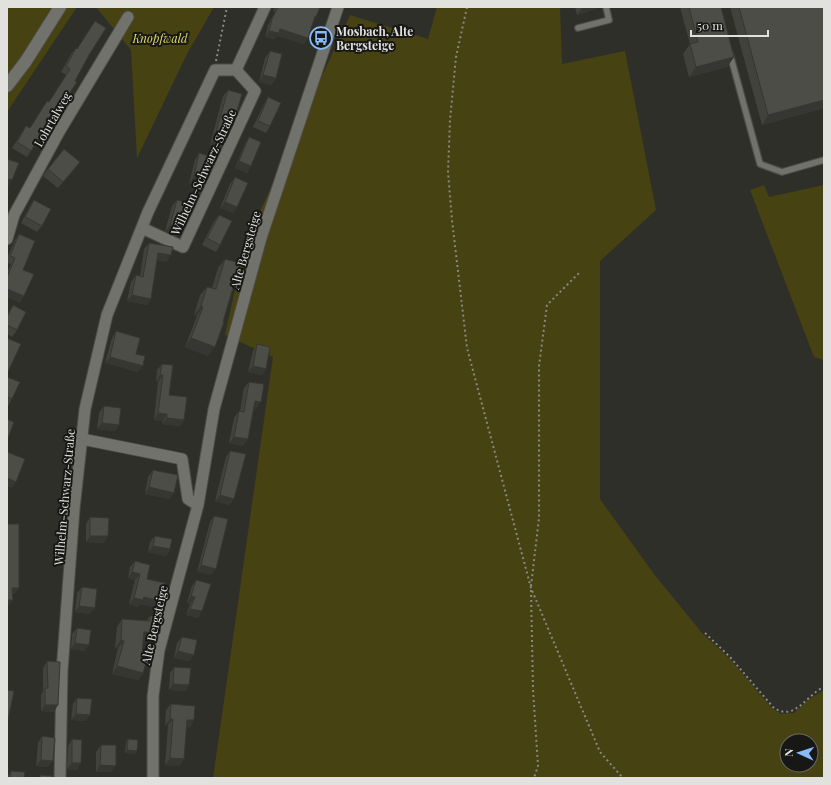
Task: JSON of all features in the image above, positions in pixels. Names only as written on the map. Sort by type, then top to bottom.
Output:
[{"type":"main road","points":[[7,86],[26,61],[60,7]]},
{"type":"street","points":[[214,70],[236,70],[265,7]]},
{"type":"street","name":"Alte Bergsteige","points":[[153,778],[153,696],[159,650],[198,505],[214,409],[261,238],[338,7]]},
{"type":"street","name":"Lohrtalweg","points":[[7,239],[14,215],[59,132],[128,17]]},
{"type":"street","name":"Wilhelm-Schwarz-Straße","points":[[60,778],[62,671],[74,510],[85,409],[107,315],[142,228],[214,70]]},
{"type":"street","name":"Wilhelm-Schwarz-Straße","points":[[142,228],[183,247],[255,91],[236,70]]},
{"type":"street","points":[[82,439],[182,459],[188,499],[198,505]]},
{"type":"lane","points":[[578,28],[609,20],[606,7]]},
{"type":"lane","points":[[728,44],[760,164],[782,172],[824,160]]},
{"type":"path","points":[[214,70],[227,7]]},
{"type":"path","points":[[467,7],[456,57],[450,120],[448,172],[467,348],[531,588],[600,752],[623,778]]},
{"type":"path","points":[[534,778],[538,766],[531,588],[539,518],[539,366],[547,305],[578,273]]},
{"type":"path","points":[[705,633],[730,657],[773,707],[779,711],[794,711],[807,699],[824,687]]},
{"type":"green space","points":[[7,7],[77,7],[7,112]]},
{"type":"green space","name":"Knopfwald","points":[[96,7],[214,7],[187,54],[137,158],[131,50]]},
{"type":"green space","points":[[437,7],[560,7],[562,64],[625,51],[656,210],[600,261],[600,499],[654,574],[702,633],[730,659],[772,708],[781,714],[794,713],[808,700],[824,690],[824,778],[213,778],[273,357],[225,335],[245,244],[350,15],[428,39]]},
{"type":"green space","points":[[764,185],[769,197],[824,185],[824,360],[814,357],[750,190]]},
{"type":"building","points":[[278,7],[320,7],[316,17],[315,16],[308,38],[280,29],[279,33],[269,31],[272,19]]},
{"type":"building","points":[[689,7],[721,7],[734,57],[696,67],[690,44],[698,42]]},
{"type":"building","points":[[739,7],[824,7],[824,100],[768,115]]},
{"type":"building","points":[[95,21],[106,28],[75,81],[77,82],[47,127],[46,126],[31,151],[17,142],[26,126],[30,128],[47,101],[49,102],[70,69],[66,66],[76,48],[77,49]]},
{"type":"building","points":[[270,51],[282,54],[276,78],[263,75]]},
{"type":"building","points":[[228,90],[242,94],[233,125],[225,142],[214,139]]},
{"type":"building","points":[[268,97],[281,103],[270,126],[258,121]]},
{"type":"building","points":[[249,137],[261,142],[251,166],[239,161]]},
{"type":"building","points":[[64,149],[80,162],[63,182],[48,169]]},
{"type":"building","points":[[199,153],[213,157],[207,180],[194,176]]},
{"type":"building","points":[[7,159],[19,163],[12,180],[9,179],[7,186]]},
{"type":"building","points":[[235,177],[248,183],[237,207],[225,202]]},
{"type":"building","points":[[34,200],[51,209],[42,226],[25,217]]},
{"type":"building","points":[[177,200],[189,203],[182,228],[170,225]]},
{"type":"building","points":[[219,215],[232,221],[220,245],[207,238]]},
{"type":"building","points":[[19,234],[35,241],[23,270],[34,274],[24,296],[7,289],[7,277],[15,258],[10,256]]},
{"type":"building","points":[[149,243],[173,247],[171,255],[158,253],[151,299],[132,295],[136,275],[143,277]]},
{"type":"building","points":[[225,259],[240,263],[224,322],[215,347],[191,338],[203,307],[201,306],[207,287],[216,289]]},
{"type":"building","points":[[13,305],[26,312],[17,330],[7,325],[7,317]]},
{"type":"building","points":[[116,331],[140,338],[136,354],[145,356],[143,366],[110,357]]},
{"type":"building","points":[[7,338],[21,344],[7,374]]},
{"type":"building","points":[[257,344],[270,347],[266,369],[253,366]]},
{"type":"building","points":[[162,364],[173,365],[169,395],[187,397],[184,420],[167,418],[167,414],[158,413],[163,375],[160,375]]},
{"type":"building","points":[[7,377],[20,382],[12,399],[7,397]]},
{"type":"building","points":[[249,382],[264,384],[261,402],[255,401],[248,439],[234,437],[239,411],[244,412]]},
{"type":"building","points":[[104,406],[121,408],[119,425],[102,423]]},
{"type":"building","points":[[7,419],[14,422],[7,441]]},
{"type":"building","points":[[230,451],[246,454],[234,499],[220,495]]},
{"type":"building","points":[[7,452],[25,459],[16,482],[7,478]]},
{"type":"building","points":[[153,470],[178,475],[174,493],[149,487]]},
{"type":"building","points":[[214,516],[228,519],[216,569],[201,565]]},
{"type":"building","points":[[90,517],[109,518],[108,536],[90,536]]},
{"type":"building","points":[[7,524],[19,524],[19,588],[12,588],[13,600],[7,600]]},
{"type":"building","points":[[155,536],[172,539],[170,549],[153,546]]},
{"type":"building","points":[[135,561],[150,565],[147,579],[165,583],[160,601],[144,597],[143,600],[134,598],[140,574],[132,572]]},
{"type":"building","points":[[196,580],[211,584],[202,611],[190,609],[195,597],[191,596]]},
{"type":"building","points":[[82,587],[97,589],[95,608],[79,606]]},
{"type":"building","points":[[150,616],[161,616],[160,633],[144,632],[142,654],[148,656],[143,673],[117,666],[124,641],[121,640],[122,619],[150,621]]},
{"type":"building","points":[[77,628],[91,630],[89,645],[75,643]]},
{"type":"building","points":[[182,637],[197,640],[194,655],[178,651]]},
{"type":"building","points":[[47,661],[60,662],[58,705],[45,705],[45,688],[48,688]]},
{"type":"building","points":[[174,667],[191,668],[189,685],[173,684]]},
{"type":"building","points":[[7,690],[14,691],[7,725]]},
{"type":"building","points":[[77,698],[92,699],[90,715],[76,714]]},
{"type":"building","points":[[171,704],[195,706],[194,720],[187,720],[184,759],[170,758],[173,719],[170,719]]},
{"type":"building","points":[[42,736],[55,738],[53,761],[41,760]]},
{"type":"building","points":[[72,739],[82,740],[81,763],[72,763]]},
{"type":"building","points":[[128,739],[138,740],[137,751],[127,750]]},
{"type":"building","points":[[101,745],[116,745],[116,766],[100,765]]},
{"type":"building","points":[[11,771],[25,772],[24,778],[10,778]]},
{"type":"building","points":[[40,775],[53,776],[52,778],[40,778]]},
{"type":"place","name":"Mosbach, Alte Bergsteige","points":[[321,38]]}]
